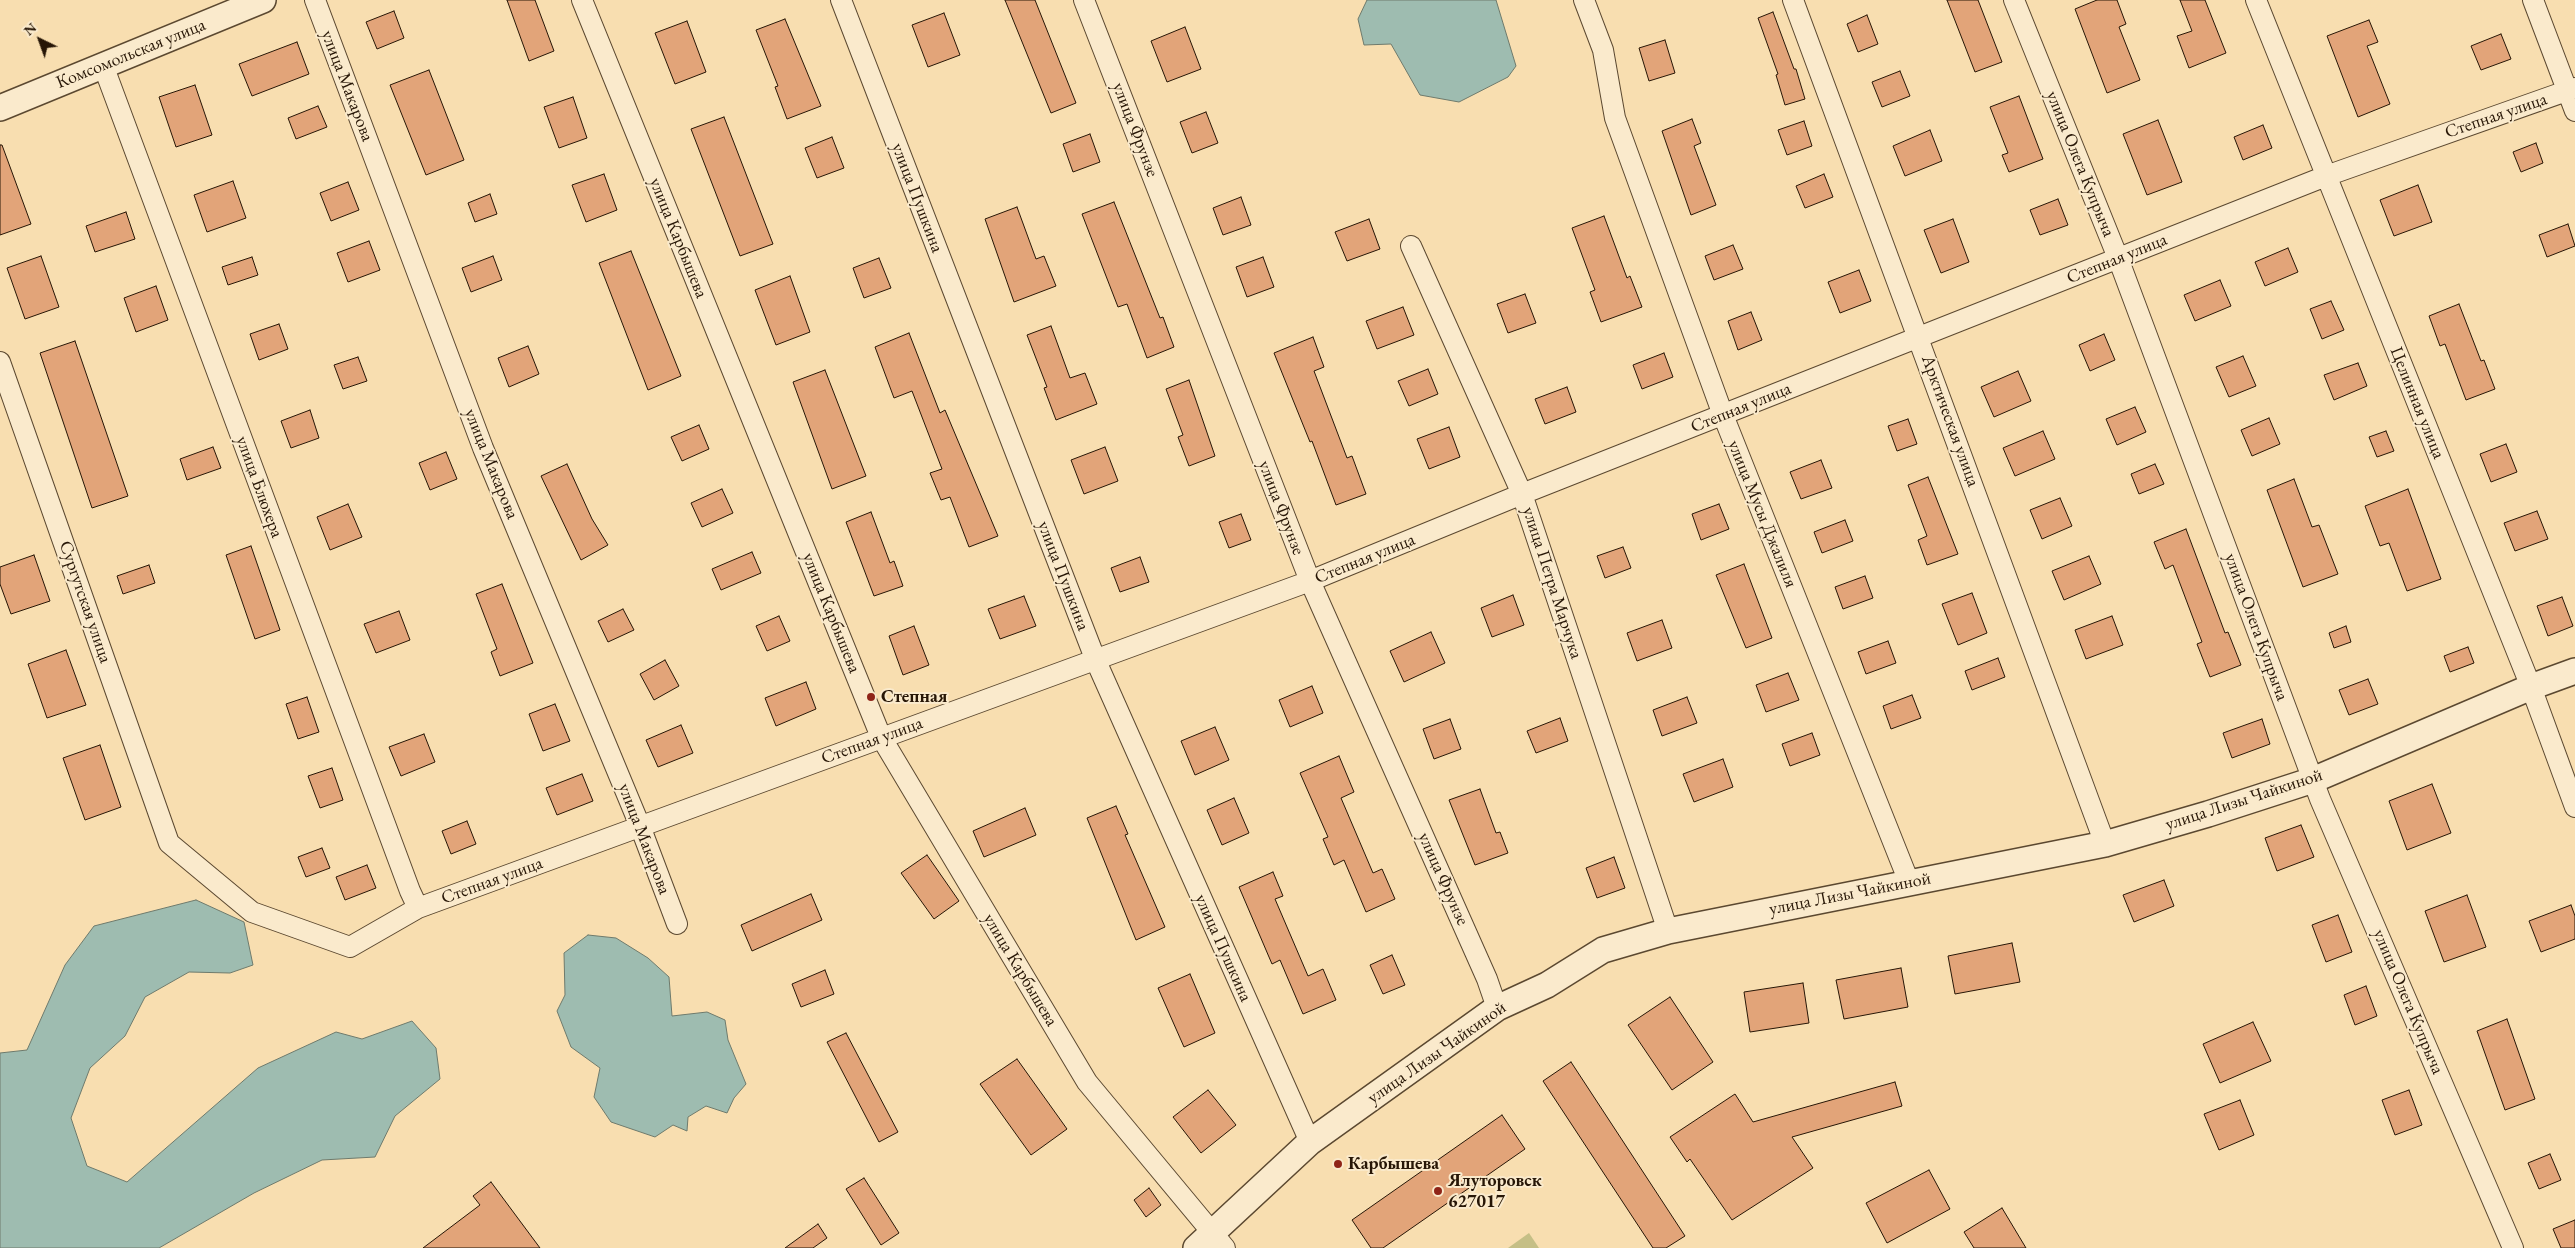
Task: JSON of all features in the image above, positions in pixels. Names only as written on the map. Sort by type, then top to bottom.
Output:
[{"type":"street","name":"Комсомольская улица","points":[[0,108],[263,0]]},
{"type":"street","name":"улица Макарова","points":[[315,0],[483,448],[640,826],[677,924]]},
{"type":"street","name":"улица Карбышева","points":[[582,0],[881,737],[1086,1082],[1211,1242]]},
{"type":"street","name":"улица Пушкина","points":[[841,0],[1096,661],[1310,1142]]},
{"type":"street","name":"улица Фрунзе","points":[[1084,0],[1310,581],[1487,978],[1497,1008]]},
{"type":"street","name":"улица Мусы Джалиля","points":[[1584,0],[1603,50],[1615,118],[1723,416],[1909,882]]},
{"type":"street","name":"Арктическая улица","points":[[1793,0],[1920,338],[2105,844]]},
{"type":"street","name":"улица Олега Купрыча","points":[[2014,0],[2118,258],[2313,780],[2513,1248]]},
{"type":"street","name":"Целинная улица","points":[[2256,0],[2531,686],[2575,807]]},
{"type":"street","points":[[2532,0],[2571,89],[2575,111]]},
{"type":"street","name":"улица Блюхера","points":[[102,65],[410,891],[418,908]]},
{"type":"street","name":"Степная улица","points":[[169,843],[252,912],[350,946],[418,908],[1310,581],[1522,494],[2326,176],[2571,89]]},
{"type":"street","name":"улица Петра Марчука","points":[[1411,246],[1522,494],[1668,930]]},
{"type":"street","name":"Сургутская улица","points":[[0,362],[169,843]]},
{"type":"street","name":"улица Лизы Чайкиной","points":[[1211,1242],[1310,1142],[1497,1008],[1547,985],[1603,950],[1668,930],[2105,844],[2208,814],[2313,780],[2531,686],[2575,671]]},
{"type":"shaded area","points":[[1367,0],[1496,0],[1516,66],[1508,77],[1459,102],[1420,95],[1391,44],[1364,45],[1358,19]]},
{"type":"shaded area","points":[[196,900],[244,922],[253,965],[230,973],[189,972],[145,997],[125,1036],[90,1068],[71,1118],[87,1166],[127,1182],[258,1068],[336,1032],[362,1039],[412,1021],[436,1048],[440,1079],[395,1116],[375,1157],[322,1160],[254,1193],[159,1248],[0,1248],[0,1053],[27,1050],[65,965],[94,926]]},
{"type":"shaded area","points":[[588,935],[616,938],[648,958],[669,977],[672,1016],[707,1012],[725,1020],[728,1040],[746,1084],[734,1098],[727,1113],[706,1106],[688,1117],[687,1131],[673,1125],[655,1137],[611,1122],[594,1097],[600,1068],[571,1047],[557,1011],[565,995],[564,953]]},
{"type":"shaded area","points":[[1529,1233],[1539,1248],[1508,1248]]},
{"type":"building","points":[[507,0],[535,0],[554,51],[529,61]]},
{"type":"building","points":[[1005,0],[1035,0],[1076,103],[1051,113]]},
{"type":"building","points":[[1947,0],[1978,0],[2002,62],[1975,72]]},
{"type":"building","points":[[2097,0],[2117,0],[2126,24],[2119,27],[2140,80],[2107,93],[2075,9]]},
{"type":"building","points":[[2180,0],[2205,0],[2226,53],[2189,68],[2177,36],[2192,31]]},
{"type":"building","points":[[394,11],[404,38],[377,49],[366,22]]},
{"type":"building","points":[[1773,12],[1794,69],[1796,69],[1805,99],[1785,105],[1776,75],[1778,74],[1758,18]]},
{"type":"building","points":[[944,13],[960,55],[928,67],[912,25]]},
{"type":"building","points":[[1867,15],[1878,44],[1858,52],[1847,24]]},
{"type":"building","points":[[785,19],[821,106],[787,119],[775,87],[778,86],[756,30]]},
{"type":"building","points":[[2369,20],[2378,42],[2367,46],[2390,104],[2358,117],[2327,36]]},
{"type":"building","points":[[687,21],[706,72],[675,84],[655,33]]},
{"type":"building","points":[[1185,27],[1201,69],[1167,82],[1151,41]]},
{"type":"building","points":[[2501,34],[2511,59],[2481,70],[2471,46]]},
{"type":"building","points":[[1665,40],[1675,73],[1649,81],[1639,48]]},
{"type":"building","points":[[297,42],[309,74],[252,96],[239,64]]},
{"type":"building","points":[[429,70],[464,160],[426,175],[390,85]]},
{"type":"building","points":[[1900,71],[1910,96],[1882,107],[1872,82]]},
{"type":"building","points":[[195,85],[212,135],[176,147],[159,97]]},
{"type":"building","points":[[2019,96],[2043,159],[2009,172],[2002,155],[2008,153],[1990,107]]},
{"type":"building","points":[[573,97],[587,138],[559,148],[544,107]]},
{"type":"building","points":[[318,106],[327,127],[296,139],[288,118]]},
{"type":"building","points":[[1206,112],[1218,143],[1192,153],[1180,122]]},
{"type":"building","points":[[724,117],[773,244],[740,256],[691,129]]},
{"type":"building","points":[[1692,119],[1701,143],[1694,146],[1716,205],[1691,215],[1662,131]]},
{"type":"building","points":[[2158,120],[2182,182],[2147,195],[2123,134]]},
{"type":"building","points":[[1804,121],[1812,146],[1787,155],[1778,130]]},
{"type":"building","points":[[2263,125],[2272,148],[2243,160],[2234,137]]},
{"type":"building","points":[[1930,130],[1942,161],[1905,176],[1893,146]]},
{"type":"building","points":[[1090,134],[1100,162],[1073,172],[1063,144]]},
{"type":"building","points":[[832,137],[844,168],[817,178],[805,148]]},
{"type":"building","points":[[2536,143],[2543,163],[2521,172],[2513,152]]},
{"type":"building","points":[[0,145],[2,145],[31,224],[0,235]]},
{"type":"building","points":[[604,174],[617,210],[586,222],[572,185]]},
{"type":"building","points":[[1824,174],[1833,197],[1805,208],[1796,186]]},
{"type":"building","points":[[233,181],[246,218],[207,232],[194,195]]},
{"type":"building","points":[[348,182],[359,210],[331,221],[320,193]]},
{"type":"building","points":[[2418,185],[2432,222],[2394,236],[2380,200]]},
{"type":"building","points":[[490,194],[497,214],[475,222],[468,203]]},
{"type":"building","points":[[1241,197],[1251,225],[1223,235],[1213,208]]},
{"type":"building","points":[[2058,199],[2068,225],[2040,235],[2030,210]]},
{"type":"building","points":[[1114,202],[1160,318],[1163,317],[1174,347],[1147,358],[1127,304],[1118,307],[1082,214]]},
{"type":"building","points":[[1017,207],[1036,259],[1044,256],[1056,286],[1014,302],[985,219]]},
{"type":"building","points":[[126,212],[135,239],[95,252],[86,226]]},
{"type":"building","points":[[1604,216],[1627,278],[1630,276],[1642,307],[1601,322],[1590,292],[1595,290],[1572,228]]},
{"type":"building","points":[[1369,219],[1380,249],[1347,261],[1335,232]]},
{"type":"building","points":[[1953,219],[1969,262],[1941,273],[1924,230]]},
{"type":"building","points":[[2568,224],[2575,246],[2547,257],[2539,235]]},
{"type":"building","points":[[369,241],[380,270],[348,282],[337,253]]},
{"type":"building","points":[[1733,245],[1743,269],[1714,280],[1705,256]]},
{"type":"building","points":[[2288,248],[2298,272],[2265,286],[2255,262]]},
{"type":"building","points":[[631,251],[681,376],[648,390],[599,263]]},
{"type":"building","points":[[41,256],[59,307],[25,319],[7,268]]},
{"type":"building","points":[[493,256],[502,280],[471,292],[462,268]]},
{"type":"building","points":[[252,257],[258,275],[228,285],[222,267]]},
{"type":"building","points":[[1263,257],[1274,287],[1247,297],[1236,267]]},
{"type":"building","points":[[879,258],[891,288],[864,298],[853,268]]},
{"type":"building","points":[[1859,270],[1871,301],[1840,313],[1828,282]]},
{"type":"building","points":[[790,276],[810,332],[776,345],[755,290]]},
{"type":"building","points":[[2220,280],[2231,306],[2195,321],[2184,295]]},
{"type":"building","points":[[156,286],[168,320],[136,332],[124,298]]},
{"type":"building","points":[[1525,294],[1536,323],[1508,333],[1497,304]]},
{"type":"building","points":[[2331,301],[2344,330],[2322,339],[2310,309]]},
{"type":"building","points":[[2459,304],[2481,361],[2484,360],[2495,389],[2466,400],[2445,344],[2440,346],[2429,316]]},
{"type":"building","points":[[1403,307],[1414,335],[1377,349],[1366,321]]},
{"type":"building","points":[[1751,312],[1762,340],[1738,350],[1728,321]]},
{"type":"building","points":[[279,324],[288,349],[259,360],[250,334]]},
{"type":"building","points":[[1051,326],[1070,378],[1085,373],[1097,404],[1056,420],[1044,388],[1047,387],[1027,335]]},
{"type":"building","points":[[909,333],[940,413],[945,410],[998,536],[969,547],[950,497],[941,500],[930,473],[942,469],[912,391],[894,398],[875,347]]},
{"type":"building","points":[[2104,334],[2115,360],[2090,371],[2079,345]]},
{"type":"building","points":[[1313,337],[1324,367],[1314,371],[1347,458],[1352,456],[1366,494],[1336,505],[1312,441],[1310,442],[1274,353]]},
{"type":"building","points":[[75,341],[128,496],[92,508],[40,353]]},
{"type":"building","points":[[528,346],[539,374],[509,387],[498,358]]},
{"type":"building","points":[[1664,353],[1673,377],[1642,389],[1633,365]]},
{"type":"building","points":[[2243,356],[2256,386],[2229,397],[2216,367]]},
{"type":"building","points":[[358,357],[367,381],[343,389],[334,365]]},
{"type":"building","points":[[2358,363],[2367,386],[2334,400],[2324,375]]},
{"type":"building","points":[[1428,369],[1438,394],[1409,406],[1398,381]]},
{"type":"building","points":[[825,370],[866,476],[832,489],[793,382]]},
{"type":"building","points":[[2018,371],[2031,401],[1994,417],[1981,387]]},
{"type":"building","points":[[1189,380],[1215,456],[1189,466],[1178,437],[1183,435],[1166,389]]},
{"type":"building","points":[[1567,387],[1576,412],[1545,424],[1535,399]]},
{"type":"building","points":[[2135,407],[2146,432],[2117,445],[2106,419]]},
{"type":"building","points":[[310,410],[319,438],[291,448],[281,421]]},
{"type":"building","points":[[2269,418],[2280,444],[2252,456],[2241,430]]},
{"type":"building","points":[[1908,419],[1917,444],[1897,451],[1888,426]]},
{"type":"building","points":[[699,425],[709,449],[682,461],[671,437]]},
{"type":"building","points":[[1449,427],[1460,457],[1429,469],[1417,439]]},
{"type":"building","points":[[2043,431],[2055,459],[2015,476],[2003,448]]},
{"type":"building","points":[[2386,431],[2394,451],[2377,457],[2369,437]]},
{"type":"building","points":[[2506,444],[2517,472],[2491,482],[2480,454]]},
{"type":"building","points":[[213,447],[221,468],[187,480],[180,459]]},
{"type":"building","points":[[1105,447],[1118,481],[1084,494],[1071,460]]},
{"type":"building","points":[[446,452],[457,479],[430,490],[419,463]]},
{"type":"building","points":[[1821,460],[1832,488],[1801,499],[1790,472]]},
{"type":"building","points":[[567,464],[592,519],[608,545],[581,560],[541,476]]},
{"type":"building","points":[[2155,464],[2164,484],[2139,494],[2131,474]]},
{"type":"building","points":[[1928,477],[1958,554],[1927,565],[1918,540],[1927,536],[1908,485]]},
{"type":"building","points":[[2294,479],[2312,527],[2319,525],[2338,574],[2303,587],[2267,490]]},
{"type":"building","points":[[722,489],[733,513],[702,527],[691,503]]},
{"type":"building","points":[[2408,489],[2441,579],[2407,591],[2389,543],[2380,546],[2365,506]]},
{"type":"building","points":[[2060,498],[2072,526],[2042,539],[2030,510]]},
{"type":"building","points":[[348,504],[362,537],[330,550],[317,517]]},
{"type":"building","points":[[1719,504],[1729,529],[1701,540],[1692,514]]},
{"type":"building","points":[[2537,511],[2548,539],[2515,551],[2504,523]]},
{"type":"building","points":[[871,512],[890,563],[894,561],[903,586],[874,596],[846,522]]},
{"type":"building","points":[[1241,514],[1251,540],[1229,548],[1219,522]]},
{"type":"building","points":[[1845,520],[1853,541],[1822,553],[1814,532]]},
{"type":"building","points":[[2186,529],[2225,633],[2228,632],[2241,665],[2210,677],[2197,644],[2202,642],[2173,565],[2165,569],[2154,542]]},
{"type":"building","points":[[251,546],[280,630],[255,639],[226,555]]},
{"type":"building","points":[[1623,547],[1631,568],[1605,578],[1597,556]]},
{"type":"building","points":[[752,552],[761,573],[721,590],[712,569]]},
{"type":"building","points":[[34,555],[50,601],[11,614],[0,584],[0,567]]},
{"type":"building","points":[[2089,556],[2101,584],[2064,600],[2052,571]]},
{"type":"building","points":[[1140,557],[1149,582],[1120,592],[1111,568]]},
{"type":"building","points":[[1744,564],[1772,638],[1746,648],[1716,575]]},
{"type":"building","points":[[149,565],[155,583],[123,594],[117,576]]},
{"type":"building","points":[[1865,576],[1873,598],[1843,609],[1835,587]]},
{"type":"building","points":[[502,584],[533,663],[500,676],[491,652],[497,649],[476,594]]},
{"type":"building","points":[[1972,593],[1987,633],[1958,645],[1942,604]]},
{"type":"building","points":[[1513,595],[1524,625],[1492,637],[1481,608]]},
{"type":"building","points":[[1024,596],[1036,626],[1000,639],[988,609]]},
{"type":"building","points":[[2562,597],[2573,626],[2548,636],[2537,606]]},
{"type":"building","points":[[623,609],[634,630],[608,642],[598,621]]},
{"type":"building","points":[[399,611],[410,640],[376,653],[364,624]]},
{"type":"building","points":[[779,616],[790,641],[767,651],[756,626]]},
{"type":"building","points":[[2112,616],[2123,645],[2086,659],[2075,630]]},
{"type":"building","points":[[1662,620],[1672,648],[1637,661],[1627,633]]},
{"type":"building","points":[[914,626],[929,665],[903,675],[889,636]]},
{"type":"building","points":[[2346,626],[2351,642],[2334,648],[2329,633]]},
{"type":"building","points":[[1431,632],[1445,663],[1404,682],[1390,651]]},
{"type":"building","points":[[1888,641],[1896,663],[1866,674],[1858,652]]},
{"type":"building","points":[[2468,647],[2474,663],[2450,672],[2444,656]]},
{"type":"building","points":[[66,650],[86,705],[47,718],[28,664]]},
{"type":"building","points":[[1998,658],[2005,677],[1972,690],[1965,671]]},
{"type":"building","points":[[665,660],[679,686],[654,700],[640,674]]},
{"type":"building","points":[[1788,673],[1799,700],[1766,712],[1756,685]]},
{"type":"building","points":[[2368,679],[2378,704],[2349,715],[2339,690]]},
{"type":"building","points":[[806,682],[816,709],[776,726],[765,698]]},
{"type":"building","points":[[1312,686],[1323,713],[1290,727],[1279,700]]},
{"type":"building","points":[[1912,695],[1921,718],[1891,729],[1883,706]]},
{"type":"building","points":[[307,697],[319,732],[298,739],[286,704]]},
{"type":"building","points":[[1687,697],[1697,723],[1662,736],[1653,710]]},
{"type":"building","points":[[555,704],[570,741],[543,751],[529,714]]},
{"type":"building","points":[[1560,718],[1568,741],[1536,753],[1527,731]]},
{"type":"building","points":[[1450,719],[1461,749],[1434,759],[1423,729]]},
{"type":"building","points":[[2262,719],[2270,744],[2232,758],[2223,733]]},
{"type":"building","points":[[681,725],[693,753],[658,767],[646,740]]},
{"type":"building","points":[[1215,727],[1229,760],[1195,775],[1181,741]]},
{"type":"building","points":[[1812,733],[1820,755],[1790,766],[1782,744]]},
{"type":"building","points":[[424,734],[435,762],[401,776],[389,747]]},
{"type":"building","points":[[100,745],[121,807],[85,820],[63,758]]},
{"type":"building","points":[[1339,756],[1354,792],[1341,798],[1373,873],[1382,869],[1395,899],[1366,912],[1344,860],[1334,865],[1323,839],[1328,837],[1300,773]]},
{"type":"building","points":[[1723,759],[1733,787],[1694,802],[1683,774]]},
{"type":"building","points":[[332,768],[343,800],[320,808],[308,776]]},
{"type":"building","points":[[582,774],[593,801],[557,815],[546,788]]},
{"type":"building","points":[[2432,784],[2451,833],[2407,850],[2389,801]]},
{"type":"building","points":[[1480,789],[1496,833],[1500,832],[1508,853],[1475,865],[1449,800]]},
{"type":"building","points":[[1234,798],[1249,833],[1222,845],[1207,810]]},
{"type":"building","points":[[1116,806],[1128,834],[1125,835],[1165,927],[1136,940],[1087,818]]},
{"type":"building","points":[[1025,808],[1036,835],[984,857],[973,831]]},
{"type":"building","points":[[467,821],[476,844],[451,854],[442,831]]},
{"type":"building","points":[[2301,825],[2314,857],[2277,871],[2265,838]]},
{"type":"building","points":[[322,848],[330,868],[306,877],[298,857]]},
{"type":"building","points":[[927,855],[959,901],[934,919],[901,873]]},
{"type":"building","points":[[1614,857],[1625,888],[1597,898],[1586,868]]},
{"type":"building","points":[[367,865],[376,888],[345,900],[336,877]]},
{"type":"building","points":[[1273,872],[1283,896],[1275,899],[1308,976],[1323,969],[1336,1000],[1303,1014],[1280,960],[1272,964],[1239,887]]},
{"type":"building","points":[[2164,880],[2174,906],[2134,922],[2123,895]]},
{"type":"building","points":[[811,894],[822,920],[752,951],[741,925]]},
{"type":"building","points":[[2467,895],[2486,947],[2444,962],[2425,911]]},
{"type":"building","points":[[2571,905],[2575,916],[2575,939],[2541,952],[2529,921]]},
{"type":"building","points":[[2338,915],[2352,952],[2326,962],[2312,925]]},
{"type":"building","points":[[2012,943],[2020,982],[1955,994],[1948,956]]},
{"type":"building","points":[[1392,955],[1405,985],[1383,994],[1370,965]]},
{"type":"building","points":[[1901,968],[1908,1007],[1844,1019],[1836,980]]},
{"type":"building","points":[[825,970],[834,994],[801,1007],[792,984]]},
{"type":"building","points":[[1190,974],[1215,1033],[1184,1047],[1158,988]]},
{"type":"building","points":[[1803,983],[1809,1023],[1750,1032],[1744,992]]},
{"type":"building","points":[[2366,986],[2377,1016],[2355,1025],[2344,995]]},
{"type":"building","points":[[1670,997],[1713,1062],[1672,1090],[1628,1025]]},
{"type":"building","points":[[2507,1019],[2535,1099],[2505,1110],[2477,1031]]},
{"type":"building","points":[[2253,1022],[2271,1061],[2220,1083],[2203,1044]]},
{"type":"building","points":[[846,1033],[898,1132],[879,1142],[827,1042]]},
{"type":"building","points":[[1017,1059],[1067,1129],[1031,1155],[980,1084]]},
{"type":"building","points":[[1571,1062],[1685,1236],[1666,1248],[1653,1248],[1543,1081]]},
{"type":"building","points":[[1895,1082],[1902,1106],[1792,1137],[1813,1168],[1732,1220],[1690,1159],[1687,1162],[1670,1137],[1735,1094],[1753,1122]]},
{"type":"building","points":[[1208,1090],[1236,1125],[1201,1153],[1173,1117]]},
{"type":"building","points":[[2409,1090],[2422,1125],[2395,1135],[2382,1100]]},
{"type":"building","points":[[2240,1100],[2254,1135],[2219,1150],[2204,1114]]},
{"type":"building","points":[[1502,1115],[1525,1149],[1383,1248],[1371,1248],[1352,1220]]},
{"type":"building","points":[[2550,1154],[2561,1180],[2539,1189],[2528,1163]]},
{"type":"building","points":[[1929,1170],[1950,1209],[1887,1243],[1866,1203]]},
{"type":"building","points":[[864,1178],[899,1233],[881,1245],[846,1189]]},
{"type":"building","points":[[491,1182],[540,1248],[423,1248],[480,1205],[473,1196]]},
{"type":"building","points":[[1149,1188],[1161,1205],[1146,1217],[1134,1200]]},
{"type":"building","points":[[2002,1208],[2026,1248],[1974,1248],[1964,1232]]},
{"type":"building","points":[[2575,1220],[2575,1248],[2561,1248],[2553,1229]]},
{"type":"building","points":[[818,1224],[827,1238],[813,1248],[785,1248]]},
{"type":"place","name":"Степная","points":[[871,697]]},
{"type":"place","name":"Карбышева","points":[[1338,1164]]},
{"type":"place","name":"Ялуторовск 627017","points":[[1438,1191]]}]
